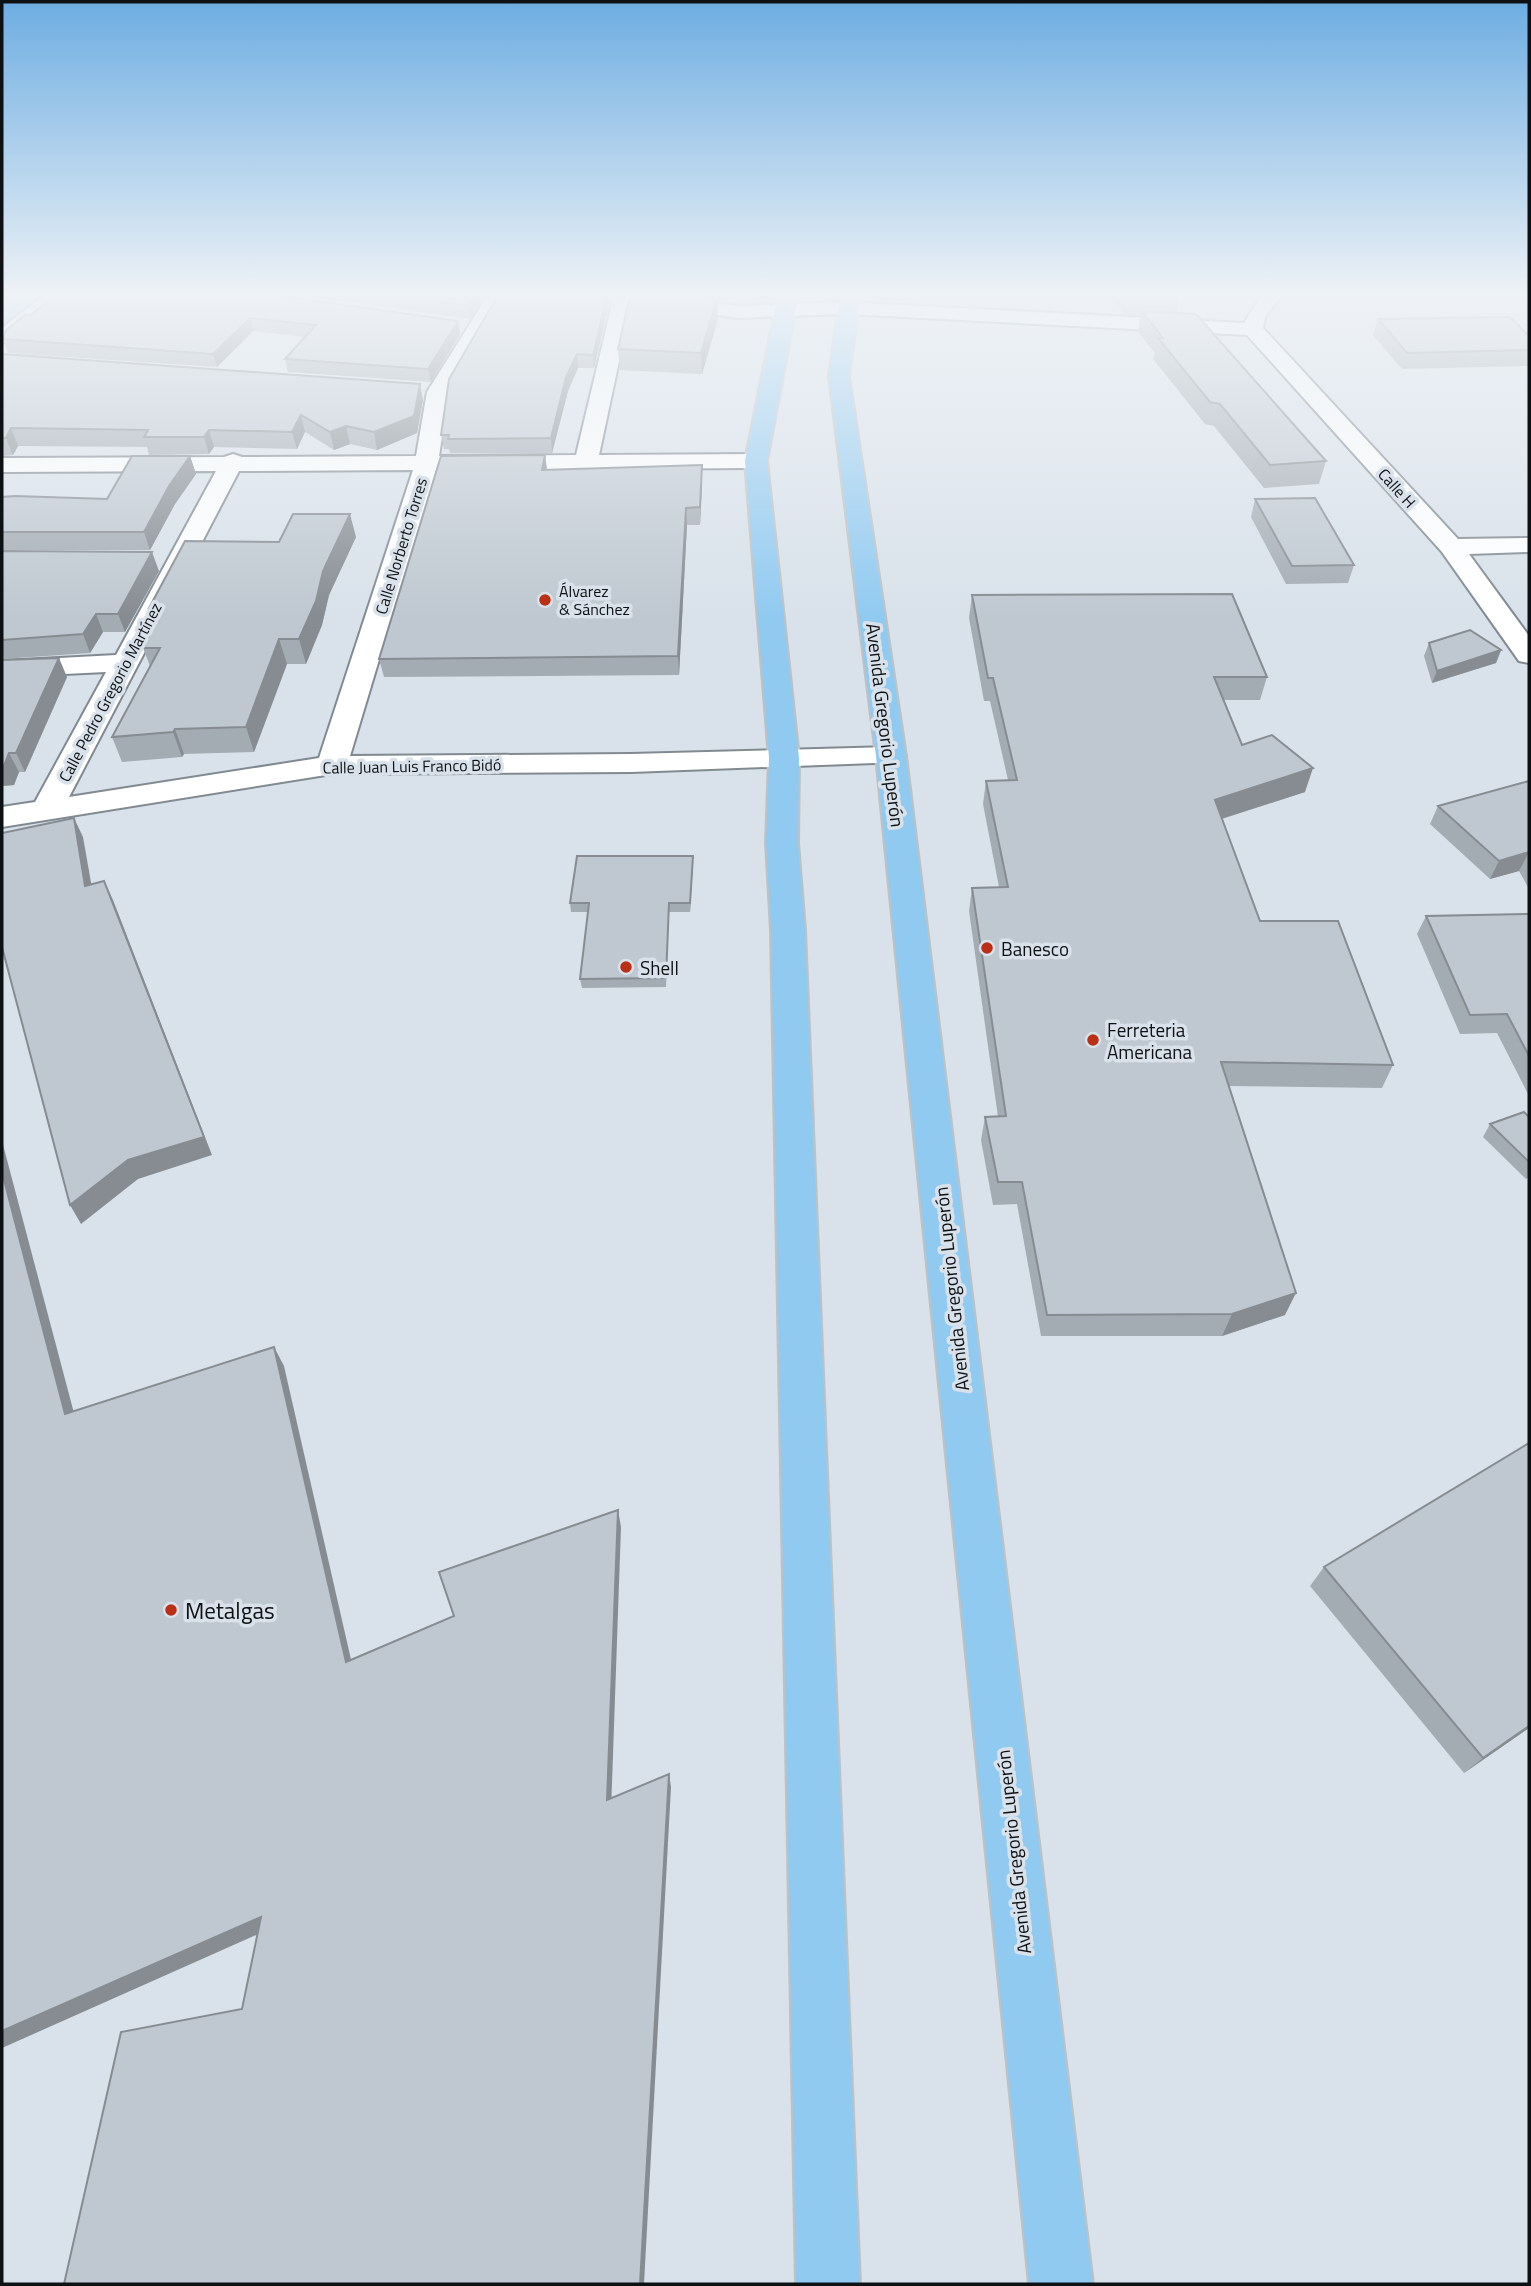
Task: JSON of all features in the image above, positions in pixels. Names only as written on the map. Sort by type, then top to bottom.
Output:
[{"type":"main road","points":[[767,402],[756,461],[783,758],[782,843],[789,943],[828,2284]]},
{"type":"main road","name":"Avenida Gregorio Luperón","points":[[843,402],[891,756],[1061,2284]]},
{"type":"street","name":"Calle Norberto Torres","points":[[332,765],[427,461],[437,402]]},
{"type":"street","points":[[586,461],[600,402]]},
{"type":"street","name":"Calle H","points":[[1319,402],[1451,547],[1529,655]]},
{"type":"street","points":[[2,465],[233,461],[756,461]]},
{"type":"street","name":"Calle Pedro Gregorio Martínez","points":[[46,811],[233,461]]},
{"type":"street","points":[[1451,547],[1529,545]]},
{"type":"street","points":[[153,561],[181,561]]},
{"type":"street","points":[[2,669],[127,663]]},
{"type":"street","name":"Calle Juan Luis Franco Bidó","points":[[2,817],[332,765],[631,763],[891,756]]},
{"type":"building","points":[[2,402],[417,402],[414,416],[374,432],[346,426],[330,432],[301,415],[292,432],[209,430],[204,437],[144,437],[148,430],[11,428],[6,438],[2,438]]},
{"type":"building","points":[[446,402],[560,402],[551,438],[448,439],[449,435],[441,435]]},
{"type":"building","points":[[1210,402],[1274,402],[1326,461],[1270,465],[1220,404]]},
{"type":"building","name":"Álvarez & Sánchez","points":[[545,455],[542,470],[702,465],[700,507],[686,508],[678,656],[379,659],[441,456]]},
{"type":"building","points":[[132,456],[190,456],[169,486],[144,532],[2,532],[2,497],[107,499]]},
{"type":"building","points":[[1315,498],[1354,565],[1292,566],[1255,499]]},
{"type":"building","points":[[293,514],[350,514],[323,571],[316,601],[299,639],[279,639],[246,727],[175,729],[173,732],[112,737],[160,648],[143,648],[162,608],[149,608],[185,541],[279,542]]},
{"type":"building","points":[[2,551],[152,552],[118,614],[96,614],[83,634],[2,640]]},
{"type":"building","points":[[1232,594],[1267,677],[1214,677],[1242,745],[1272,735],[1313,768],[1215,800],[1260,921],[1338,921],[1393,1065],[1221,1062],[1296,1293],[1232,1314],[1047,1315],[1022,1182],[998,1182],[985,1117],[1006,1116],[972,888],[1008,887],[986,781],[1017,780],[993,678],[988,678],[972,595]]},
{"type":"building","points":[[1470,630],[1501,650],[1437,671],[1429,643]]},
{"type":"building","points":[[59,658],[16,753],[9,753],[2,766],[2,660]]},
{"type":"building","points":[[1529,781],[1529,852],[1499,861],[1438,806]]},
{"type":"building","points":[[74,818],[85,886],[104,881],[204,1137],[128,1160],[70,1205],[2,947],[2,833]]},
{"type":"building","points":[[577,856],[693,856],[690,903],[669,903],[666,978],[580,979],[589,903],[570,903]]},
{"type":"building","points":[[1529,914],[1529,1056],[1507,1014],[1470,1015],[1426,916]]},
{"type":"building","points":[[1524,1112],[1529,1117],[1529,1162],[1490,1124]]},
{"type":"building","points":[[2,1172],[65,1414],[274,1347],[346,1662],[454,1616],[439,1572],[618,1510],[607,1800],[669,1774],[640,2284],[64,2284],[121,2032],[242,2009],[261,1917],[2,2031]]},
{"type":"building","points":[[1529,1443],[1529,1726],[1483,1758],[1324,1567]]},
{"type":"place","name":"Álvarez & Sánchez","points":[[545,600]]},
{"type":"place","name":"Banesco","points":[[987,948]]},
{"type":"place","name":"Shell","points":[[626,967]]},
{"type":"place","name":"Ferreteria Americana","points":[[1093,1040]]},
{"type":"place","name":"Metalgas","points":[[171,1610]]}]
